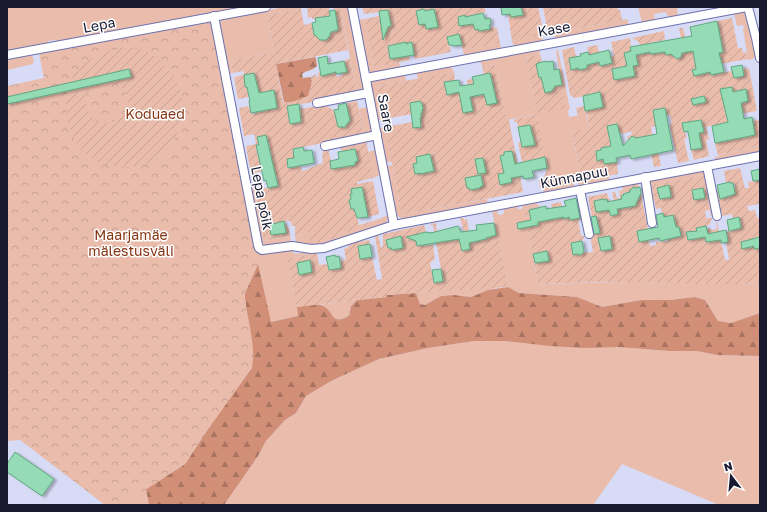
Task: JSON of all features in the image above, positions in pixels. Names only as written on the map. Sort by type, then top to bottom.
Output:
[{"type":"street","name":"Lepa","points":[[7,55],[266,7]]},
{"type":"street","name":"Saare","points":[[352,7],[394,225]]},
{"type":"street","name":"Kase","points":[[366,78],[747,7]]},
{"type":"street","points":[[747,7],[753,24],[760,58]]},
{"type":"street","name":"Lepa põik","points":[[214,16],[259,248],[264,250],[292,246],[310,249],[324,248],[394,225]]},
{"type":"street","points":[[317,103],[368,93]]},
{"type":"street","points":[[325,146],[377,136]]},
{"type":"street","name":"Künnapuu","points":[[394,225],[760,156]]},
{"type":"street","points":[[707,166],[717,216]]},
{"type":"street","points":[[645,177],[652,223]]},
{"type":"street","points":[[580,190],[589,234]]},
{"type":"green space","points":[[7,7],[251,7],[59,43],[55,40],[48,41],[48,43],[7,52]]},
{"type":"green space","points":[[283,7],[301,7],[301,9],[267,15],[274,52],[231,61],[233,73],[228,73],[219,24],[221,20]]},
{"type":"green space","points":[[329,7],[330,16],[312,19],[312,17],[308,18],[307,8]]},
{"type":"green space","points":[[334,7],[340,7],[348,50],[276,64],[283,102],[293,102],[308,96],[312,81],[311,77],[316,74],[316,77],[318,77],[318,73],[320,72],[321,76],[325,75],[324,71],[335,69],[337,77],[342,76],[342,73],[347,72],[344,61],[350,58],[357,93],[287,107],[290,124],[301,121],[300,109],[324,105],[334,110],[337,123],[344,128],[346,122],[350,121],[346,103],[357,101],[364,135],[293,149],[294,155],[297,155],[302,171],[323,163],[322,156],[324,148],[329,147],[331,169],[355,165],[355,162],[358,161],[355,149],[343,151],[339,147],[366,140],[373,178],[357,182],[357,184],[373,181],[379,214],[368,217],[362,187],[351,189],[351,209],[354,209],[359,225],[380,219],[321,243],[310,243],[308,232],[295,235],[295,226],[292,226],[291,222],[287,220],[285,223],[289,229],[290,236],[264,241],[254,188],[256,187],[259,189],[278,186],[277,177],[274,178],[272,168],[251,174],[246,146],[256,144],[254,134],[244,136],[239,108],[248,106],[253,114],[257,112],[250,97],[238,99],[234,77],[243,75],[244,72],[233,73],[231,61],[274,52],[267,15],[301,9],[304,25],[312,23],[314,35],[316,35],[320,40],[326,40],[330,32],[338,30]],"holes":[[[257,137],[269,143],[271,154],[258,157],[256,146],[259,145]]]},
{"type":"green space","points":[[340,7],[348,7],[364,87],[364,90],[357,93]]},
{"type":"green space","points":[[362,7],[484,7],[486,12],[475,15],[473,20],[475,30],[478,29],[479,31],[490,29],[491,27],[497,28],[500,43],[463,50],[460,36],[451,38],[450,36],[447,37],[451,52],[415,59],[412,42],[406,44],[406,42],[388,46],[390,59],[408,56],[408,52],[410,60],[374,67],[365,19],[379,16],[379,12],[364,14]]},
{"type":"green space","points":[[521,7],[538,7],[542,25],[540,27],[541,29],[535,31],[536,36],[512,41],[508,14],[510,14],[511,17],[523,14]]},
{"type":"green space","points":[[543,7],[617,7],[618,10],[620,10],[622,20],[548,34]]},
{"type":"green space","points":[[638,7],[677,7],[678,17],[669,18],[666,12],[654,14],[655,21],[642,23]]},
{"type":"green space","points":[[746,11],[757,56],[748,60],[744,28],[743,25],[737,26],[734,13]]},
{"type":"green space","name":"Maarjamäe mälestusväli","points":[[214,16],[259,248],[258,264],[245,293],[253,351],[252,368],[185,464],[122,505],[105,505],[20,440],[7,441],[7,86],[44,78],[38,49]]},
{"type":"green space","points":[[732,18],[738,48],[742,48],[743,53],[746,52],[748,59],[709,66],[711,75],[732,71],[734,78],[744,76],[743,69],[749,68],[757,111],[729,116],[735,121],[739,139],[755,135],[752,121],[759,120],[760,146],[718,155],[715,143],[732,140],[728,122],[706,127],[709,139],[706,140],[709,156],[694,160],[691,150],[702,148],[698,129],[703,128],[701,120],[682,124],[687,138],[684,139],[689,161],[678,163],[670,126],[672,122],[670,115],[667,115],[665,108],[653,110],[656,126],[651,127],[653,137],[656,140],[661,166],[654,167],[648,136],[628,141],[627,137],[632,134],[631,131],[623,134],[619,133],[617,124],[607,127],[611,146],[601,148],[601,150],[596,152],[597,160],[603,159],[604,164],[617,162],[618,174],[582,181],[572,131],[589,128],[587,114],[578,116],[576,108],[584,106],[585,109],[589,110],[603,107],[600,92],[575,98],[570,95],[562,50],[574,47],[576,57],[569,59],[571,70],[578,68],[579,70],[587,69],[587,65],[591,64],[587,47],[597,45],[600,66],[609,64],[608,62],[612,61],[611,57],[614,56],[611,42],[630,38],[632,55],[641,51],[639,42],[632,38],[664,31],[665,40],[648,43],[648,45],[645,46],[646,53],[650,52],[650,54],[665,52],[666,55],[673,54],[677,59],[684,53],[679,28],[683,28],[686,40],[692,39],[692,34],[695,33],[723,52],[717,22],[713,22]]},
{"type":"green space","points":[[365,19],[374,67],[399,62],[401,69],[373,73],[369,71],[358,20]]},
{"type":"green space","points":[[627,19],[629,25],[555,38],[553,33]]},
{"type":"green space","points":[[541,29],[543,41],[514,46],[512,41],[535,36],[534,31]]},
{"type":"green space","points":[[500,43],[501,47],[499,49],[464,56],[463,50]]},
{"type":"green space","name":"Koduaed","points":[[124,47],[139,49],[150,53],[164,65],[175,79],[182,98],[184,109],[177,132],[166,151],[151,162],[132,167],[104,164],[87,155],[72,135],[66,111],[67,94],[90,89],[86,107],[89,113],[97,121],[106,123],[115,121],[122,115],[127,107],[127,97],[122,88],[111,81],[131,77],[129,70],[70,83],[79,68],[92,58]]},
{"type":"green space","points":[[539,48],[540,54],[526,57],[537,114],[562,85],[556,51],[558,50],[570,109],[568,110],[569,117],[586,114],[589,128],[572,132],[582,181],[609,176],[610,180],[579,186],[578,182],[575,182],[573,188],[544,193],[543,188],[550,186],[536,114],[507,120],[495,64],[482,66],[480,60]]},
{"type":"green space","points":[[26,54],[32,56],[34,60],[33,64],[7,70],[7,58]]},
{"type":"green space","points":[[540,54],[542,62],[538,63],[539,78],[541,77],[544,89],[561,85],[566,108],[537,114],[526,57]]},
{"type":"green space","points":[[315,57],[317,66],[302,74],[303,78],[311,77],[312,81],[309,96],[293,102],[284,102],[276,64]]},
{"type":"green space","points":[[495,64],[507,120],[509,120],[523,192],[404,214],[401,212],[385,127],[412,122],[413,128],[421,127],[420,118],[423,109],[422,103],[420,101],[410,103],[412,114],[384,119],[377,86],[454,72],[455,81],[444,83],[447,94],[461,92],[464,102],[461,103],[463,113],[473,111],[465,70],[467,80],[473,79],[478,96],[484,94],[487,105],[497,103],[490,73],[484,75],[482,66]]},
{"type":"green space","points":[[450,65],[454,72],[418,79],[416,72]]},
{"type":"green space","points":[[405,75],[406,81],[377,86],[384,119],[377,120],[371,82]]},
{"type":"green space","points":[[367,107],[372,130],[370,133],[364,135],[359,109]]},
{"type":"green space","points":[[537,114],[551,186],[540,188],[539,179],[544,178],[547,168],[545,157],[522,162],[518,143],[521,142],[522,147],[534,144],[530,125],[518,127],[517,122],[514,122],[514,119]]},
{"type":"green space","points":[[385,127],[392,162],[385,162],[379,128]]},
{"type":"green space","points":[[760,146],[760,153],[715,161],[715,157],[719,155]]},
{"type":"green space","points":[[375,150],[380,175],[373,178],[368,152]]},
{"type":"green space","points":[[392,165],[401,212],[404,214],[487,199],[487,204],[404,219],[399,217],[395,214],[386,168]]},
{"type":"green space","points":[[740,168],[745,188],[749,188],[748,182],[760,180],[760,204],[747,206],[749,211],[755,210],[757,218],[760,217],[760,237],[752,238],[754,248],[760,248],[760,282],[728,285],[624,282],[538,284],[524,209],[540,206],[529,210],[531,226],[538,225],[538,221],[554,219],[551,204],[561,202],[564,218],[580,210],[582,219],[578,220],[581,236],[585,236],[582,241],[571,243],[573,254],[580,255],[582,253],[593,252],[590,235],[595,234],[588,197],[607,193],[611,207],[610,216],[618,214],[616,200],[614,200],[612,192],[615,192],[617,198],[620,198],[619,191],[623,190],[622,186],[638,182],[639,188],[634,187],[630,190],[630,192],[623,193],[620,200],[624,208],[636,206],[634,196],[639,197],[641,194],[648,229],[645,240],[648,239],[650,246],[656,245],[656,242],[668,241],[668,239],[681,236],[679,227],[667,229],[674,220],[673,215],[665,217],[665,219],[661,208],[656,209],[651,185],[704,175],[710,210],[705,211],[706,218],[712,218],[710,224],[706,226],[712,230],[717,229],[716,217],[725,260],[729,260],[726,232],[741,228],[739,217],[733,218],[732,214],[722,216],[717,191],[722,190],[723,198],[735,194],[735,184],[730,182],[726,183],[724,171]]},
{"type":"green space","points":[[704,170],[713,209],[711,217],[704,175],[651,185],[654,200],[651,200],[649,179]]},
{"type":"green space","points":[[254,188],[264,241],[290,236],[292,244],[262,246],[250,189]]},
{"type":"green space","points":[[534,202],[540,206],[524,209],[538,284],[631,282],[748,284],[760,282],[760,313],[731,323],[718,321],[705,300],[695,297],[670,300],[641,300],[602,307],[577,297],[519,293],[508,287],[492,211],[496,208],[498,211],[497,214],[501,215],[504,213],[503,207],[517,205],[518,209],[522,209],[523,204]]},
{"type":"green space","points":[[494,214],[508,287],[386,295],[387,297],[297,307],[287,259],[317,253],[319,265],[328,264],[329,270],[340,268],[340,262],[346,259],[344,249],[351,243],[369,240],[370,244],[358,246],[360,259],[372,257],[377,280],[382,279],[375,236],[378,235],[381,247],[383,247],[383,234],[424,225],[426,232],[418,234],[416,240],[417,246],[433,245],[435,259],[430,263],[434,282],[443,281],[433,225],[430,224],[436,223],[437,232],[447,237],[448,241],[460,238],[463,247],[461,248],[462,251],[469,249],[460,218],[464,218],[464,220],[467,219],[470,238],[479,241],[486,239],[485,236],[496,235]]},
{"type":"green space","points":[[389,216],[386,224],[337,241],[316,246],[296,243],[295,235],[308,232],[321,243]]},
{"type":"green space","points":[[298,249],[293,251],[294,254],[311,251],[312,254],[287,259],[299,316],[270,322],[258,265],[148,502],[149,505],[122,505],[131,475],[258,254]]},
{"type":"green space","points":[[258,264],[271,322],[298,316],[297,307],[310,305],[317,304],[323,306],[333,317],[339,320],[349,316],[351,306],[357,300],[386,297],[386,295],[416,293],[420,304],[425,305],[441,296],[454,295],[471,297],[488,290],[508,287],[519,293],[577,297],[602,307],[641,300],[670,300],[695,297],[705,300],[718,321],[731,323],[760,313],[760,356],[717,355],[697,351],[669,351],[618,347],[583,348],[505,341],[474,341],[428,348],[379,359],[331,381],[306,396],[296,413],[285,420],[266,441],[258,456],[224,505],[149,505],[146,489],[185,464],[253,360],[245,293]]},
{"type":"green space","points":[[501,287],[488,290],[471,297],[454,295],[441,296],[425,305],[420,304],[416,293]]},
{"type":"green space","points":[[357,300],[351,306],[349,316],[342,319],[334,318],[324,307],[319,305]]},
{"type":"green space","points":[[474,341],[505,341],[669,351],[697,351],[717,355],[760,356],[760,505],[719,505],[622,464],[593,505],[224,505],[258,456],[266,441],[285,420],[296,413],[306,396],[331,381],[379,359],[428,348]]},
{"type":"building","points":[[501,7],[521,7],[523,15],[511,17],[510,14],[502,15]]},
{"type":"building","points":[[424,9],[425,11],[434,9],[438,27],[426,29],[425,24],[419,25],[416,11]]},
{"type":"building","points":[[335,10],[338,30],[331,32],[326,40],[320,40],[314,35],[312,23],[316,22],[315,18],[330,16],[329,11]]},
{"type":"building","points":[[388,10],[391,26],[388,27],[383,40],[379,11]]},
{"type":"building","points":[[483,13],[485,19],[490,18],[490,29],[479,31],[478,29],[475,30],[473,24],[459,26],[458,17]]},
{"type":"building","points":[[717,21],[723,52],[719,53],[724,72],[711,75],[710,72],[694,76],[692,70],[696,69],[693,51],[682,53],[681,57],[677,59],[671,54],[666,55],[665,52],[650,54],[650,52],[636,55],[638,65],[633,66],[635,76],[614,80],[612,69],[627,66],[624,53],[631,51],[630,47],[692,36],[690,27]]},
{"type":"building","points":[[459,34],[462,45],[449,45],[447,37]]},
{"type":"building","points":[[406,42],[406,44],[412,42],[414,55],[390,59],[388,46]]},
{"type":"building","points":[[609,50],[612,63],[600,66],[599,62],[587,65],[587,68],[571,70],[569,58],[581,56],[580,54],[588,52],[589,55]]},
{"type":"building","points":[[327,56],[328,64],[344,61],[347,72],[336,74],[336,72],[321,76],[318,58]]},
{"type":"building","points":[[546,61],[553,61],[554,70],[559,69],[562,85],[555,86],[552,91],[545,93],[541,77],[539,78],[536,64]]},
{"type":"building","points":[[742,65],[744,76],[734,78],[731,67]]},
{"type":"building","points":[[129,69],[131,77],[7,104],[7,97]]},
{"type":"building","points":[[254,73],[259,93],[274,90],[277,108],[251,113],[244,75]]},
{"type":"building","points":[[490,73],[497,103],[487,105],[484,94],[470,97],[473,111],[463,113],[459,92],[447,95],[444,82],[459,80],[460,86],[474,84],[472,77]]},
{"type":"building","points":[[732,87],[733,92],[746,89],[748,101],[741,103],[744,119],[752,117],[755,135],[715,143],[712,126],[728,122],[720,89]]},
{"type":"building","points":[[600,92],[603,107],[585,111],[583,96]]},
{"type":"building","points":[[704,96],[706,102],[693,105],[691,99]]},
{"type":"building","points":[[420,101],[423,109],[420,118],[421,127],[413,128],[410,103]]},
{"type":"building","points":[[346,103],[350,120],[345,127],[338,127],[334,110],[339,109],[338,105]]},
{"type":"building","points":[[299,104],[301,122],[290,124],[287,106]]},
{"type":"building","points":[[665,108],[673,150],[631,159],[630,155],[616,158],[617,162],[604,164],[603,159],[597,161],[596,151],[601,150],[601,148],[611,146],[607,126],[617,124],[623,146],[632,136],[636,138],[657,134],[653,110]]},
{"type":"building","points":[[701,120],[704,132],[699,133],[702,148],[691,150],[688,131],[684,132],[682,123]]},
{"type":"building","points":[[530,125],[535,145],[522,147],[518,127]]},
{"type":"building","points":[[266,135],[278,186],[268,188],[266,180],[264,181],[256,145],[259,145],[257,137]]},
{"type":"building","points":[[303,147],[304,151],[312,150],[314,163],[288,168],[287,159],[294,158],[293,149]]},
{"type":"building","points":[[355,149],[358,161],[355,162],[355,165],[331,169],[330,161],[339,159],[338,152]]},
{"type":"building","points":[[512,151],[515,164],[545,157],[547,168],[532,171],[534,177],[524,179],[523,176],[511,178],[512,182],[500,185],[498,174],[504,173],[500,156],[504,155],[504,152]]},
{"type":"building","points":[[430,154],[434,171],[415,174],[413,164],[417,163],[416,157]]},
{"type":"building","points":[[483,158],[486,173],[478,174],[475,159]]},
{"type":"building","points":[[760,169],[760,180],[753,181],[751,171]]},
{"type":"building","points":[[481,175],[483,186],[470,190],[467,188],[465,178]]},
{"type":"building","points":[[730,182],[733,183],[735,194],[720,199],[717,185]]},
{"type":"building","points":[[669,185],[671,197],[660,199],[657,188]]},
{"type":"building","points":[[362,187],[368,217],[357,218],[354,209],[351,209],[349,200],[351,199],[350,194],[352,194],[351,189]]},
{"type":"building","points":[[634,187],[640,187],[641,193],[635,206],[617,209],[618,214],[611,216],[609,210],[596,212],[594,201],[607,199],[607,202],[622,199],[621,196],[624,195],[623,194],[630,192],[630,190]]},
{"type":"building","points":[[703,188],[705,198],[694,200],[692,190]]},
{"type":"building","points":[[576,198],[580,218],[570,220],[569,217],[564,219],[564,217],[538,222],[538,225],[518,229],[517,223],[531,220],[529,210],[546,206],[546,209],[566,206],[564,201]]},
{"type":"building","points":[[663,213],[664,217],[673,215],[676,227],[679,227],[681,236],[660,241],[659,238],[639,242],[637,231],[658,227],[656,215]]},
{"type":"building","points":[[596,216],[600,233],[594,234],[591,217]]},
{"type":"building","points":[[739,217],[741,228],[729,231],[727,220]]},
{"type":"building","points":[[284,221],[286,233],[271,235],[269,225]]},
{"type":"building","points":[[494,223],[496,235],[469,243],[470,249],[462,251],[459,239],[417,246],[416,241],[406,237],[426,232],[431,233],[458,226],[461,232],[477,230],[476,225]]},
{"type":"building","points":[[706,226],[708,234],[726,230],[728,242],[721,243],[721,240],[706,242],[705,237],[688,240],[686,232],[697,231],[696,228]]},
{"type":"building","points":[[401,236],[403,248],[392,250],[391,248],[388,248],[386,240]]},
{"type":"building","points":[[610,236],[612,249],[601,251],[598,238]]},
{"type":"building","points":[[760,237],[760,248],[754,249],[754,246],[742,249],[741,242]]},
{"type":"building","points":[[582,241],[584,251],[581,255],[573,255],[571,243]]},
{"type":"building","points":[[370,244],[372,257],[360,259],[358,246]]},
{"type":"building","points":[[547,251],[549,261],[535,263],[533,254]]},
{"type":"building","points":[[335,255],[336,257],[339,256],[341,268],[329,270],[326,257]]},
{"type":"building","points":[[310,260],[312,272],[299,275],[297,263]]},
{"type":"building","points":[[441,269],[443,281],[434,283],[432,270]]},
{"type":"building","points":[[15,452],[54,479],[42,496],[7,472],[7,464]]}]
